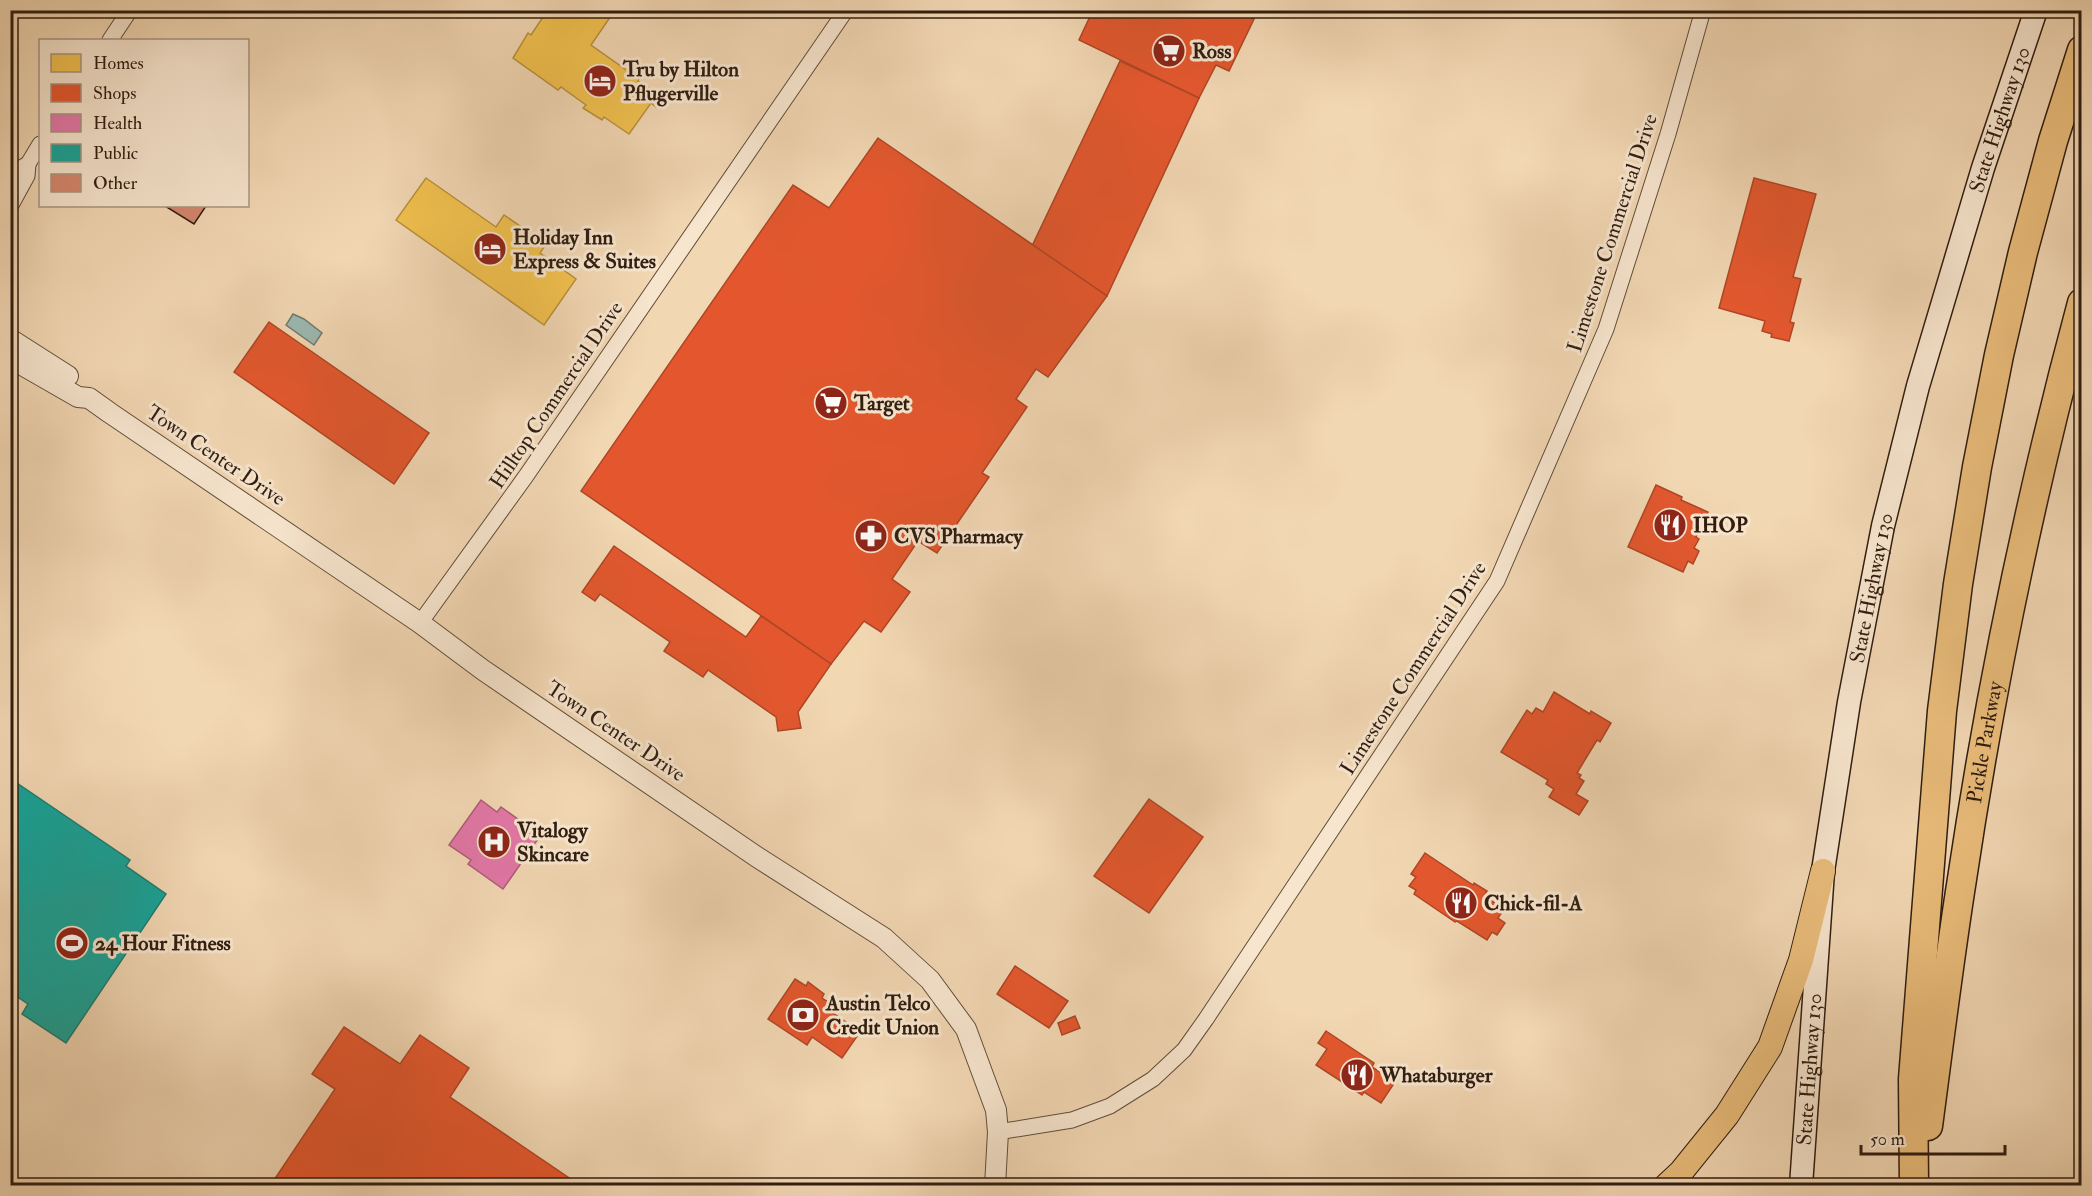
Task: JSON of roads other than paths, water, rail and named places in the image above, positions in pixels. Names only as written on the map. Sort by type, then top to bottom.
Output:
[{"type":"highway","points":[[1914,1185],[1913,1079],[1942,711],[1958,584],[1977,467],[2023,252],[2053,141],[2082,50]]},
{"type":"highway","name":"Pickle Parkway","points":[[1919,1185],[1962,878],[1991,705],[2034,495],[2082,303]]},
{"type":"main road","name":"State Highway 130","points":[[1802,1185],[1823,871],[1849,702],[1883,526],[1918,386],[1983,168],[2036,10]]},
{"type":"main road","points":[[1666,1185],[1681,1172],[1727,1115],[1770,1047],[1801,960],[1823,871]]},
{"type":"street","points":[[111,39],[130,10]]},
{"type":"street","name":"Hilltop Commercial Drive","points":[[420,623],[526,476],[846,10]]},
{"type":"street","name":"Limestone Commercial Drive","points":[[998,1132],[1072,1120],[1110,1106],[1153,1079],[1184,1050],[1497,581],[1606,329],[1668,134],[1703,10]]},
{"type":"street","points":[[10,207],[27,176],[28,164],[39,146]]},
{"type":"street","points":[[10,178],[17,170],[28,164]]},
{"type":"street","name":"Town Center Drive","points":[[10,339],[85,386],[89,398]]},
{"type":"street","name":"Town Center Drive","points":[[10,358],[78,398],[89,398],[420,623],[483,669],[757,857],[884,938],[930,980],[966,1029],[996,1110],[998,1132],[995,1185]]},
{"type":"water","points":[[293,314],[304,319],[322,333],[314,345],[286,325]]},
{"type":"place","name":"Ross","points":[[1169,51]]},
{"type":"place","name":"Tru by Hilton Pflugerville","points":[[600,81]]},
{"type":"place","name":"Holiday Inn Express & Suites","points":[[490,249]]},
{"type":"place","name":"Target","points":[[831,403]]},
{"type":"place","name":"IHOP","points":[[1670,525]]},
{"type":"place","name":"CVS Pharmacy","points":[[871,536]]},
{"type":"place","name":"Vitalogy Skincare","points":[[494,842]]},
{"type":"place","name":"Chick-fil-A","points":[[1461,903]]},
{"type":"place","name":"24 Hour Fitness","points":[[72,943]]},
{"type":"place","name":"Austin Telco Credit Union","points":[[803,1015]]},
{"type":"place","name":"Whataburger","points":[[1357,1075]]}]
